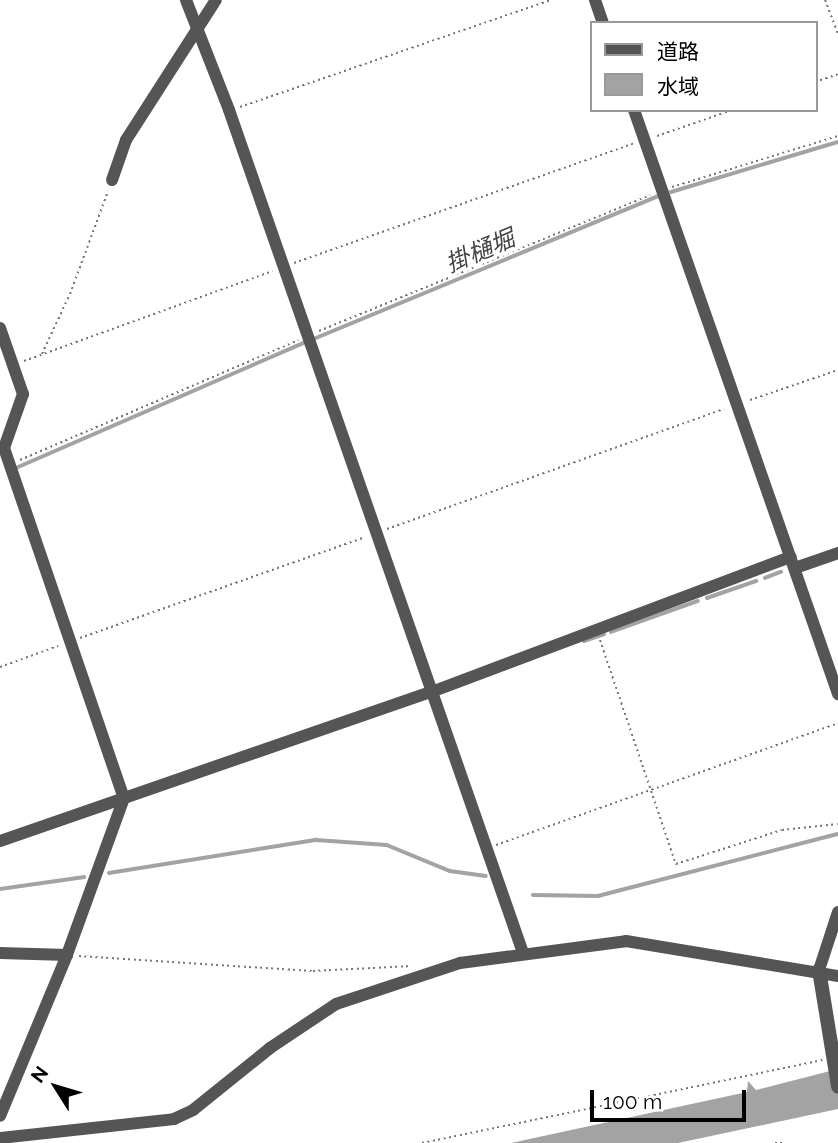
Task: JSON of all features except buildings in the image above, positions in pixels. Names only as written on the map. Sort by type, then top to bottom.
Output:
[{"type":"street","points":[[186,0],[229,110],[376,533],[434,691],[523,953]]},
{"type":"street","points":[[112,180],[126,139],[216,0]]},
{"type":"street","points":[[595,0],[602,21]]},
{"type":"street","points":[[636,112],[838,694]]},
{"type":"street","points":[[0,328],[23,394],[4,448],[124,798],[67,955],[4,1096],[0,1116]]},
{"type":"street","points":[[0,841],[434,691],[597,629],[793,563],[838,553]]},
{"type":"street","points":[[838,912],[819,970],[838,1086]]},
{"type":"street","points":[[0,1138],[154,1125],[174,1119],[193,1110],[270,1048],[336,1004],[460,963],[626,941],[838,975]]},
{"type":"street","points":[[0,953],[67,955]]},
{"type":"path","points":[[229,110],[550,0]]},
{"type":"path","points":[[825,0],[838,34]]},
{"type":"path","points":[[817,81],[838,74]]},
{"type":"path","points":[[14,365],[726,112]]},
{"type":"path","points":[[10,468],[309,339],[663,193],[838,136]]},
{"type":"path","points":[[41,355],[71,294],[112,180]]},
{"type":"path","points":[[0,667],[838,370]]},
{"type":"path","points":[[597,629],[676,864],[782,830],[838,824]]},
{"type":"path","points":[[488,848],[838,723]]},
{"type":"path","points":[[67,955],[313,971],[416,967]]},
{"type":"path","points":[[422,1143],[835,1057]]},
{"type":"path","points":[[775,1143],[783,1143]]},
{"type":"water","points":[[838,1069],[838,1109],[678,1143],[511,1143],[747,1092],[748,1081],[756,1090]]},
{"type":"waterway","name":"掛樋堀","points":[[671,192],[838,142]]},
{"type":"waterway","name":"掛樋堀","points":[[316,338],[658,196]]},
{"type":"waterway","name":"掛樋堀","points":[[16,468],[304,343]]},
{"type":"waterway","points":[[765,578],[781,572]]},
{"type":"waterway","points":[[707,598],[756,581]]},
{"type":"waterway","points":[[611,632],[698,601]]},
{"type":"waterway","points":[[584,641],[604,634]]},
{"type":"waterway","points":[[533,895],[598,896],[837,834]]},
{"type":"waterway","points":[[109,873],[316,840],[387,845],[450,871],[486,876]]},
{"type":"waterway","points":[[0,889],[84,877]]}]
